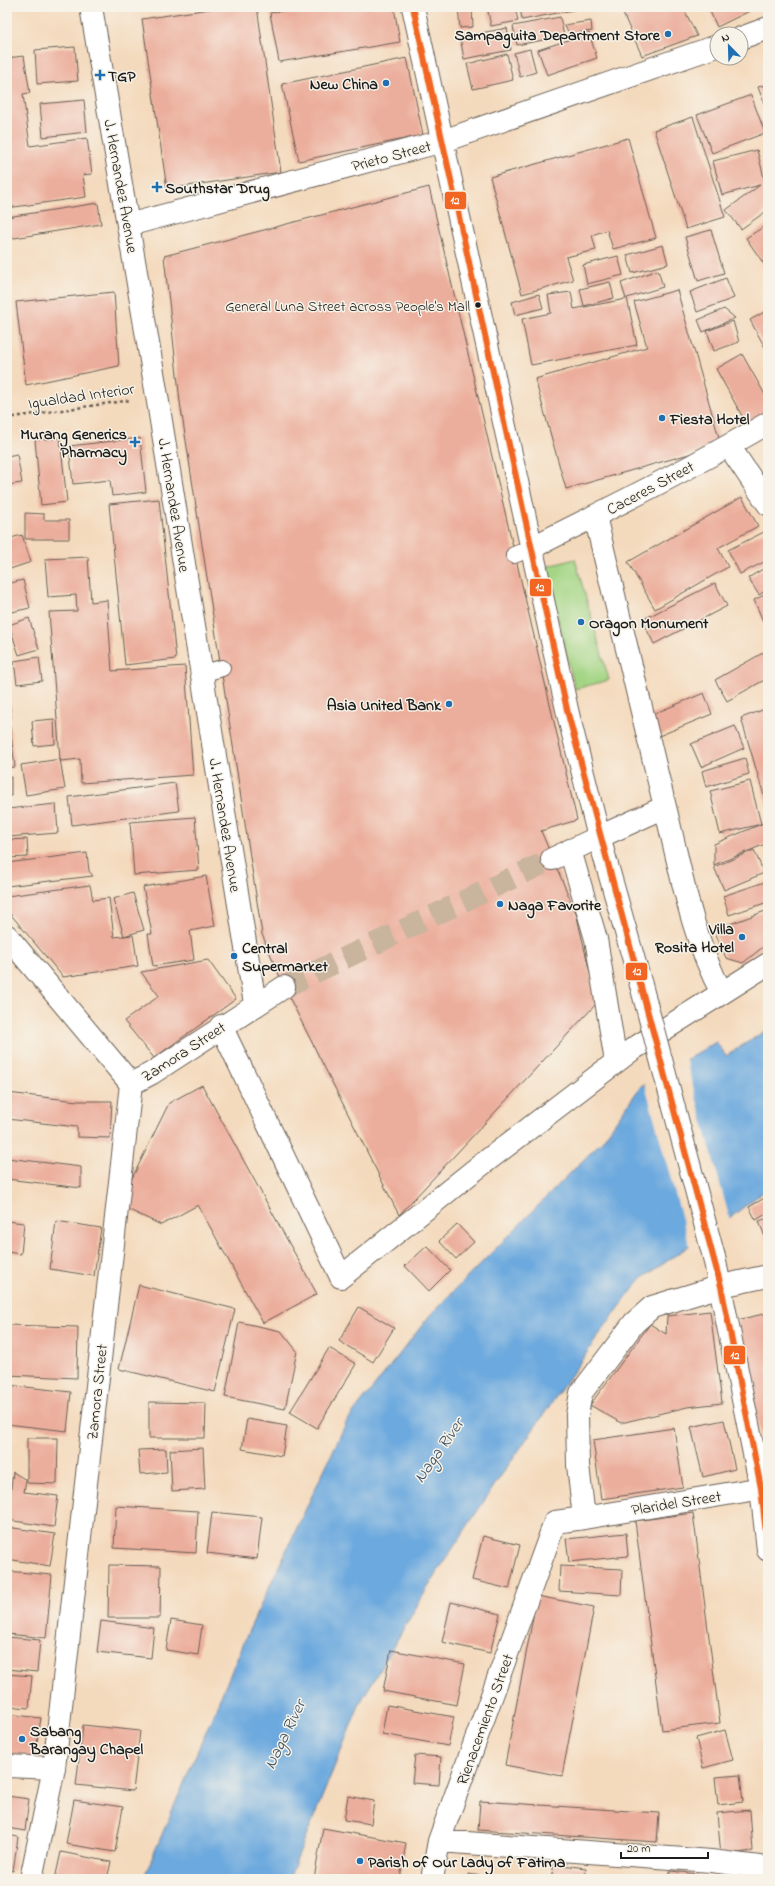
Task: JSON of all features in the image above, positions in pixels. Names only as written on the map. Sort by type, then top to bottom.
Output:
[{"type":"street","name":"J. Hernandez Avenue","points":[[91,7],[158,396],[201,674],[255,1004]]},
{"type":"street","points":[[413,7],[443,141],[523,551],[568,714],[599,837],[641,984],[714,1257],[764,1488],[768,1550]]},
{"type":"street","points":[[749,35],[768,28]]},
{"type":"street","name":"Prieto Street","points":[[128,225],[443,141],[709,49]]},
{"type":"street","name":"Caceres Street","points":[[523,551],[595,516],[729,446],[768,423]]},
{"type":"street","points":[[729,446],[768,504]]},
{"type":"street","points":[[595,516],[697,935],[709,969],[722,993]]},
{"type":"street","points":[[616,1062],[596,939],[561,855],[665,808]]},
{"type":"street","points":[[7,936],[131,1084]]},
{"type":"street","points":[[221,1026],[341,1277],[472,1172],[633,1049],[768,964]]},
{"type":"street","name":"Zamora Street","points":[[31,1879],[54,1768],[131,1084],[152,1073],[221,1026],[284,987]]},
{"type":"street","points":[[584,1518],[578,1464],[577,1415],[581,1393],[634,1323],[652,1307],[721,1286],[768,1276]]},
{"type":"street","name":"Plaridel Street","points":[[541,1560],[555,1522],[764,1488]]},
{"type":"street","name":"Rienacemiento Street","points":[[432,1879],[439,1841],[541,1560]]},
{"type":"street","points":[[7,1766],[54,1768]]},
{"type":"street","points":[[439,1841],[712,1861],[768,1868]]},
{"type":"lane","points":[[201,674],[222,668]]},
{"type":"path","name":"Igualdad Interior","points":[[7,418],[158,396]]},
{"type":"green space","points":[[575,559],[609,680],[575,689],[545,567]]},
{"type":"water","name":"Naga River","points":[[768,1029],[768,1188],[735,1214],[640,1280],[606,1325],[496,1483],[434,1577],[360,1703],[289,1879],[143,1879],[250,1628],[347,1421],[430,1315],[602,1141],[641,1086],[716,1042],[726,1056]]},
{"type":"pier","points":[[685,1057],[730,1220],[690,1248],[644,1081]]},
{"type":"building","points":[[223,7],[257,7],[281,172],[167,189],[142,19]]},
{"type":"building","points":[[304,7],[394,7],[400,42],[279,62],[270,13]]},
{"type":"building","points":[[472,7],[473,27],[460,28],[458,8]]},
{"type":"building","points":[[487,7],[515,7],[518,21],[491,26]]},
{"type":"building","points":[[520,7],[583,7],[583,8],[522,20]]},
{"type":"building","points":[[620,7],[683,7],[697,36],[642,56]]},
{"type":"building","points":[[708,7],[758,7],[719,26],[717,26]]},
{"type":"building","points":[[560,17],[564,36],[517,45],[513,26]]},
{"type":"building","points":[[591,21],[592,31],[570,34],[564,25]]},
{"type":"building","points":[[507,28],[511,50],[464,59],[460,37]]},
{"type":"building","points":[[589,33],[597,58],[547,75],[538,50]]},
{"type":"building","points":[[75,47],[78,81],[37,84],[35,50]]},
{"type":"building","points":[[530,49],[536,72],[520,77],[514,53]]},
{"type":"building","points":[[507,54],[513,80],[473,89],[467,64]]},
{"type":"building","points":[[24,56],[30,93],[23,94],[30,146],[87,138],[92,174],[83,175],[86,197],[7,208],[7,58]]},
{"type":"building","points":[[407,58],[423,135],[299,161],[282,84]]},
{"type":"building","points":[[768,84],[768,114],[758,87]]},
{"type":"building","points":[[751,95],[765,133],[712,153],[697,115]]},
{"type":"building","points":[[84,100],[87,132],[43,137],[40,104]]},
{"type":"building","points":[[693,117],[725,217],[686,229],[654,130]]},
{"type":"building","points":[[628,138],[656,238],[613,249],[607,230],[592,235],[596,250],[566,257],[573,280],[522,294],[490,177]]},
{"type":"building","points":[[757,150],[765,182],[767,180],[768,181],[768,210],[741,229],[726,210],[760,185],[722,195],[713,161]]},
{"type":"building","points":[[429,187],[577,820],[541,831],[576,913],[597,1003],[399,1215],[284,987],[262,934],[180,402],[164,256]]},
{"type":"building","points":[[98,203],[101,224],[8,239],[7,217]]},
{"type":"building","points":[[768,224],[768,270],[746,238]]},
{"type":"building","points":[[711,230],[724,273],[698,281],[685,237]]},
{"type":"building","points":[[663,245],[668,264],[632,273],[627,255]]},
{"type":"building","points":[[618,256],[623,275],[587,284],[583,265]]},
{"type":"building","points":[[658,270],[663,287],[627,298],[637,345],[531,365],[522,319],[551,313],[548,295],[571,292],[574,309],[626,299],[621,283]]},
{"type":"building","points":[[726,278],[734,298],[697,312],[690,292]]},
{"type":"building","points":[[610,282],[614,298],[584,306],[580,289]]},
{"type":"building","points":[[677,290],[721,445],[566,489],[535,379],[647,347],[634,302]]},
{"type":"building","points":[[114,292],[119,366],[26,385],[16,302]]},
{"type":"building","points":[[539,294],[543,308],[515,315],[512,302]]},
{"type":"building","points":[[724,309],[735,318],[703,332],[698,320]]},
{"type":"building","points":[[768,310],[768,353],[750,320]]},
{"type":"building","points":[[733,321],[739,342],[714,351],[707,331]]},
{"type":"building","points":[[742,354],[768,400],[768,411],[746,423],[716,369]]},
{"type":"building","points":[[60,438],[67,502],[41,505],[35,440]]},
{"type":"building","points":[[140,438],[146,492],[112,496],[110,480],[73,484],[69,446]]},
{"type":"building","points":[[17,454],[22,483],[7,485],[7,456]]},
{"type":"building","points":[[742,497],[758,526],[718,548],[728,567],[655,609],[628,562]]},
{"type":"building","points":[[159,499],[176,659],[125,665],[109,504]]},
{"type":"building","points":[[25,513],[44,514],[44,520],[69,520],[69,539],[25,539]]},
{"type":"building","points":[[764,532],[768,540],[768,560],[740,574],[728,550]]},
{"type":"building","points":[[22,535],[31,562],[7,570],[7,539]]},
{"type":"building","points":[[88,557],[91,602],[107,600],[112,671],[185,666],[193,775],[81,783],[80,759],[61,761],[60,759],[49,612],[77,611],[76,595],[48,597],[45,559]]},
{"type":"building","points":[[768,566],[768,589],[759,595],[748,578]]},
{"type":"building","points":[[23,580],[30,608],[7,613],[7,584]]},
{"type":"building","points":[[715,583],[727,606],[654,644],[642,620]]},
{"type":"building","points":[[768,593],[768,627],[766,628],[754,600]]},
{"type":"building","points":[[29,618],[39,649],[19,655],[9,625]]},
{"type":"building","points":[[768,650],[768,678],[727,701],[715,680]]},
{"type":"building","points":[[39,657],[42,681],[17,684],[14,661]]},
{"type":"building","points":[[8,687],[11,718],[7,718]]},
{"type":"building","points":[[704,693],[712,714],[654,738],[646,717]]},
{"type":"building","points":[[768,708],[768,809],[741,718]]},
{"type":"building","points":[[54,719],[55,744],[34,746],[32,721]]},
{"type":"building","points":[[735,726],[744,748],[701,767],[691,744]]},
{"type":"building","points":[[7,727],[10,727],[15,767],[7,768]]},
{"type":"building","points":[[745,758],[749,774],[706,787],[702,771]]},
{"type":"building","points":[[60,759],[65,789],[26,795],[21,765]]},
{"type":"building","points":[[7,777],[11,777],[11,796],[7,796]]},
{"type":"building","points":[[750,781],[761,824],[720,834],[710,791]]},
{"type":"building","points":[[175,783],[179,811],[72,825],[69,797]]},
{"type":"building","points":[[56,804],[58,833],[7,837],[7,809]]},
{"type":"building","points":[[195,817],[199,870],[134,875],[130,822]]},
{"type":"building","points":[[766,822],[768,843],[714,865],[714,844]]},
{"type":"building","points":[[27,839],[28,857],[7,858],[7,840]]},
{"type":"building","points":[[768,844],[768,854],[765,845]]},
{"type":"building","points":[[754,850],[764,873],[724,890],[714,867]]},
{"type":"building","points":[[87,853],[89,871],[93,876],[7,886],[7,863]]},
{"type":"building","points":[[768,869],[768,879],[765,870]]},
{"type":"building","points":[[206,876],[215,926],[190,931],[194,960],[153,966],[148,934],[152,934],[143,887]]},
{"type":"building","points":[[768,881],[768,902],[729,915],[723,896]]},
{"type":"building","points":[[90,885],[93,900],[109,898],[114,937],[133,935],[138,966],[63,977],[7,910],[7,896]]},
{"type":"building","points":[[133,893],[144,930],[124,936],[113,899]]},
{"type":"building","name":"Villa Rosita Hotel","points":[[768,910],[768,943],[743,963],[726,958],[714,930]]},
{"type":"building","points":[[208,960],[236,999],[154,1058],[124,1021],[159,996],[141,972]]},
{"type":"building","points":[[202,1085],[317,1294],[263,1323],[198,1205],[161,1225],[119,1205],[169,1103]]},
{"type":"building","points":[[7,1093],[78,1101],[112,1101],[110,1138],[77,1137],[77,1127],[7,1119]]},
{"type":"building","points":[[7,1158],[81,1167],[81,1188],[7,1179]]},
{"type":"building","points":[[768,1196],[768,1213],[756,1220],[749,1207]]},
{"type":"building","points":[[768,1218],[768,1245],[759,1221]]},
{"type":"building","points":[[7,1221],[24,1223],[21,1254],[7,1252]]},
{"type":"building","points":[[56,1221],[101,1228],[94,1276],[50,1269]]},
{"type":"building","points":[[457,1224],[474,1242],[456,1259],[439,1241]]},
{"type":"building","points":[[427,1246],[450,1270],[429,1291],[405,1266]]},
{"type":"building","points":[[139,1285],[235,1309],[215,1392],[119,1369]]},
{"type":"building","points":[[359,1307],[394,1328],[373,1362],[339,1341]]},
{"type":"building","points":[[710,1311],[722,1403],[687,1407],[621,1423],[590,1405],[650,1324],[666,1334],[667,1316]]},
{"type":"building","points":[[768,1313],[768,1458],[765,1458],[737,1320]]},
{"type":"building","points":[[239,1322],[281,1331],[297,1351],[285,1409],[225,1397]]},
{"type":"building","points":[[7,1325],[78,1327],[77,1378],[7,1375]]},
{"type":"building","points":[[329,1348],[356,1364],[317,1428],[290,1412]]},
{"type":"building","points":[[8,1385],[71,1392],[67,1431],[7,1424]]},
{"type":"building","points":[[149,1402],[206,1403],[205,1438],[149,1438]]},
{"type":"building","points":[[247,1419],[287,1426],[282,1456],[242,1449]]},
{"type":"building","points":[[724,1420],[735,1469],[703,1477],[691,1427]]},
{"type":"building","points":[[674,1428],[683,1487],[601,1499],[593,1440]]},
{"type":"building","points":[[27,1438],[58,1438],[57,1484],[27,1483]]},
{"type":"building","points":[[203,1448],[205,1489],[172,1491],[170,1450]]},
{"type":"building","points":[[166,1449],[167,1472],[140,1474],[138,1450]]},
{"type":"building","points":[[13,1472],[26,1480],[24,1492],[58,1496],[54,1527],[7,1520]]},
{"type":"building","points":[[116,1506],[198,1511],[196,1553],[114,1548]]},
{"type":"building","points":[[212,1512],[262,1517],[257,1559],[207,1553]]},
{"type":"building","points":[[693,1513],[720,1723],[662,1730],[635,1521]]},
{"type":"building","points":[[7,1527],[55,1534],[50,1566],[7,1559]]},
{"type":"building","points":[[626,1533],[628,1556],[569,1562],[566,1539]]},
{"type":"building","points":[[483,1536],[520,1545],[509,1589],[472,1580]]},
{"type":"building","points":[[109,1565],[161,1566],[160,1618],[108,1618]]},
{"type":"building","points":[[560,1566],[622,1569],[621,1595],[559,1591]]},
{"type":"building","points":[[7,1571],[52,1575],[46,1638],[7,1634]]},
{"type":"building","points":[[537,1596],[594,1607],[562,1776],[505,1765]]},
{"type":"building","points":[[451,1602],[500,1614],[490,1653],[442,1642]]},
{"type":"building","points":[[171,1620],[202,1625],[198,1655],[166,1650]]},
{"type":"building","points":[[101,1621],[154,1628],[151,1658],[97,1652]]},
{"type":"building","points":[[7,1637],[40,1640],[37,1672],[7,1669]]},
{"type":"building","points":[[391,1650],[465,1664],[457,1705],[383,1691]]},
{"type":"building","points":[[7,1674],[32,1676],[29,1708],[7,1706]]},
{"type":"building","points":[[387,1705],[454,1717],[448,1746],[382,1734]]},
{"type":"building","name":"Sabang Barangay Chapel","points":[[7,1714],[41,1718],[34,1762],[7,1759]]},
{"type":"building","points":[[83,1725],[140,1731],[133,1791],[76,1785]]},
{"type":"building","points":[[725,1730],[733,1760],[703,1768],[696,1738]]},
{"type":"building","points":[[415,1755],[441,1757],[439,1785],[412,1783]]},
{"type":"building","points":[[740,1775],[743,1802],[718,1805],[715,1777]]},
{"type":"building","points":[[7,1796],[29,1799],[25,1831],[7,1828]]},
{"type":"building","points":[[348,1796],[374,1801],[371,1824],[344,1820]]},
{"type":"building","points":[[74,1800],[123,1807],[115,1852],[66,1844]]},
{"type":"building","points":[[480,1801],[659,1813],[657,1842],[478,1830]]},
{"type":"building","points":[[750,1810],[753,1851],[721,1855],[717,1813]]},
{"type":"building","name":"Parish of Our Lady of Fatima","points":[[323,1828],[406,1843],[400,1879],[314,1879]]},
{"type":"building","points":[[7,1835],[18,1837],[13,1871],[7,1870]]},
{"type":"building","points":[[61,1852],[111,1862],[107,1879],[55,1879]]},
{"type":"building","points":[[554,1864],[586,1868],[585,1879],[551,1879]]},
{"type":"building","points":[[670,1871],[698,1874],[697,1879],[669,1879]]},
{"type":"building","points":[[469,1874],[493,1878],[468,1879]]},
{"type":"tunnel","points":[[284,987],[552,859]]},
{"type":"transit line","name":"12","points":[[413,7],[568,714],[721,1286],[761,1488],[768,1550]]},
{"type":"place","name":"Sampaguita Department Store","points":[[668,34]]},
{"type":"place","name":"TGP","points":[[100,75]]},
{"type":"place","name":"New China","points":[[386,83]]},
{"type":"place","name":"Southstar Drug","points":[[157,187]]},
{"type":"place","name":"General Luna Street across People's Mall","points":[[478,305]]},
{"type":"place","name":"Fiesta Hotel","points":[[662,418]]},
{"type":"place","name":"Murang Generics Pharmacy","points":[[135,442]]},
{"type":"place","name":"Oragon Monument","points":[[581,622]]},
{"type":"place","name":"Asia United Bank","points":[[449,704]]},
{"type":"place","name":"Naga Favorite","points":[[500,904]]},
{"type":"place","name":"Villa Rosita Hotel","points":[[742,937]]},
{"type":"place","name":"Central Supermarket","points":[[234,956]]},
{"type":"place","name":"Sabang Barangay Chapel","points":[[22,1739]]},
{"type":"place","name":"Parish of Our Lady of Fatima","points":[[360,1861]]}]
